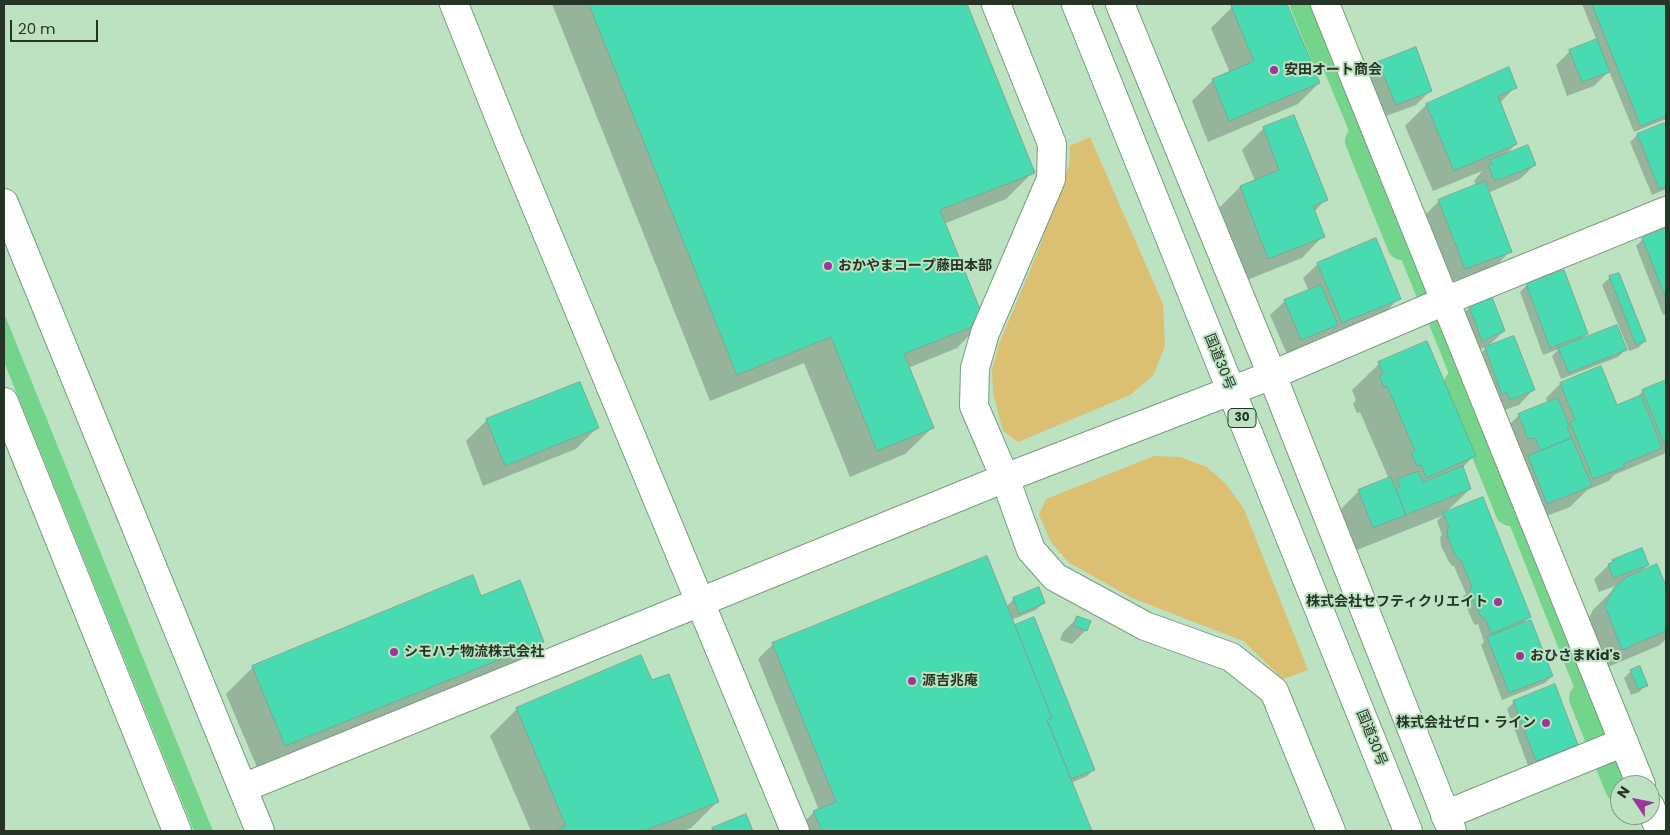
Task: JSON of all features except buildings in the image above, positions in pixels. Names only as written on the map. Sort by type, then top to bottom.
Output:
[{"type":"main road","points":[[454,4],[795,831]]},
{"type":"main road","points":[[996,4],[1052,144],[1052,179],[985,334],[975,368],[974,406],[1031,550],[1055,577],[1145,626],[1231,657],[1274,691],[1331,831]]},
{"type":"main road","name":"国道30号","points":[[1076,4],[1408,831]]},
{"type":"main road","points":[[1120,4],[1272,375],[1449,823],[1611,747]]},
{"type":"main road","points":[[1325,4],[1445,301],[1611,747],[1633,775]]},
{"type":"main road","points":[[4,203],[260,831]]},
{"type":"main road","points":[[243,788],[1004,478],[1272,375],[1445,301],[1666,211]]},
{"type":"main road","points":[[4,402],[177,831]]},
{"type":"shaded area","points":[[1316,14],[1382,177],[1370,182],[1303,20]]},
{"type":"shaded area","points":[[1090,137],[1163,304],[1165,346],[1153,376],[1130,395],[1018,442],[1003,431],[993,393],[992,370],[999,344],[1036,256],[1069,166],[1070,146]]},
{"type":"shaded area","points":[[1390,205],[1394,206],[1427,294],[1417,298],[1381,209]]},
{"type":"shaded area","points":[[4,313],[213,831],[194,831],[4,362]]},
{"type":"shaded area","points":[[1439,318],[1480,419],[1469,424],[1428,322]]},
{"type":"shaded area","points":[[1154,456],[1180,457],[1207,467],[1227,485],[1244,509],[1308,670],[1283,679],[1243,641],[1132,598],[1068,562],[1051,542],[1039,515],[1046,499]]},
{"type":"shaded area","points":[[1501,470],[1605,734],[1594,738],[1490,475]]},
{"type":"shaded area","points":[[1616,764],[1621,775],[1610,775],[1610,780],[1605,768]]},
{"type":"waterway","points":[[1305,4],[1325,54]]},
{"type":"waterway","points":[[1360,141],[1402,245]]},
{"type":"waterway","points":[[1459,384],[1510,511]]},
{"type":"waterway","points":[[1584,698],[1615,775]]},
{"type":"place","name":"安田オート商会","points":[[1274,70]]},
{"type":"place","name":"おかやまコープ藤田本部","points":[[828,266]]},
{"type":"place","name":"株式会社セフティクリエイト","points":[[1498,602]]},
{"type":"place","name":"シモハナ物流株式会社","points":[[394,652]]},
{"type":"place","name":"おひさまKid's","points":[[1520,656]]},
{"type":"place","name":"源吉兆庵","points":[[912,681]]},
{"type":"place","name":"株式会社ゼロ・ライン","points":[[1546,723]]}]
